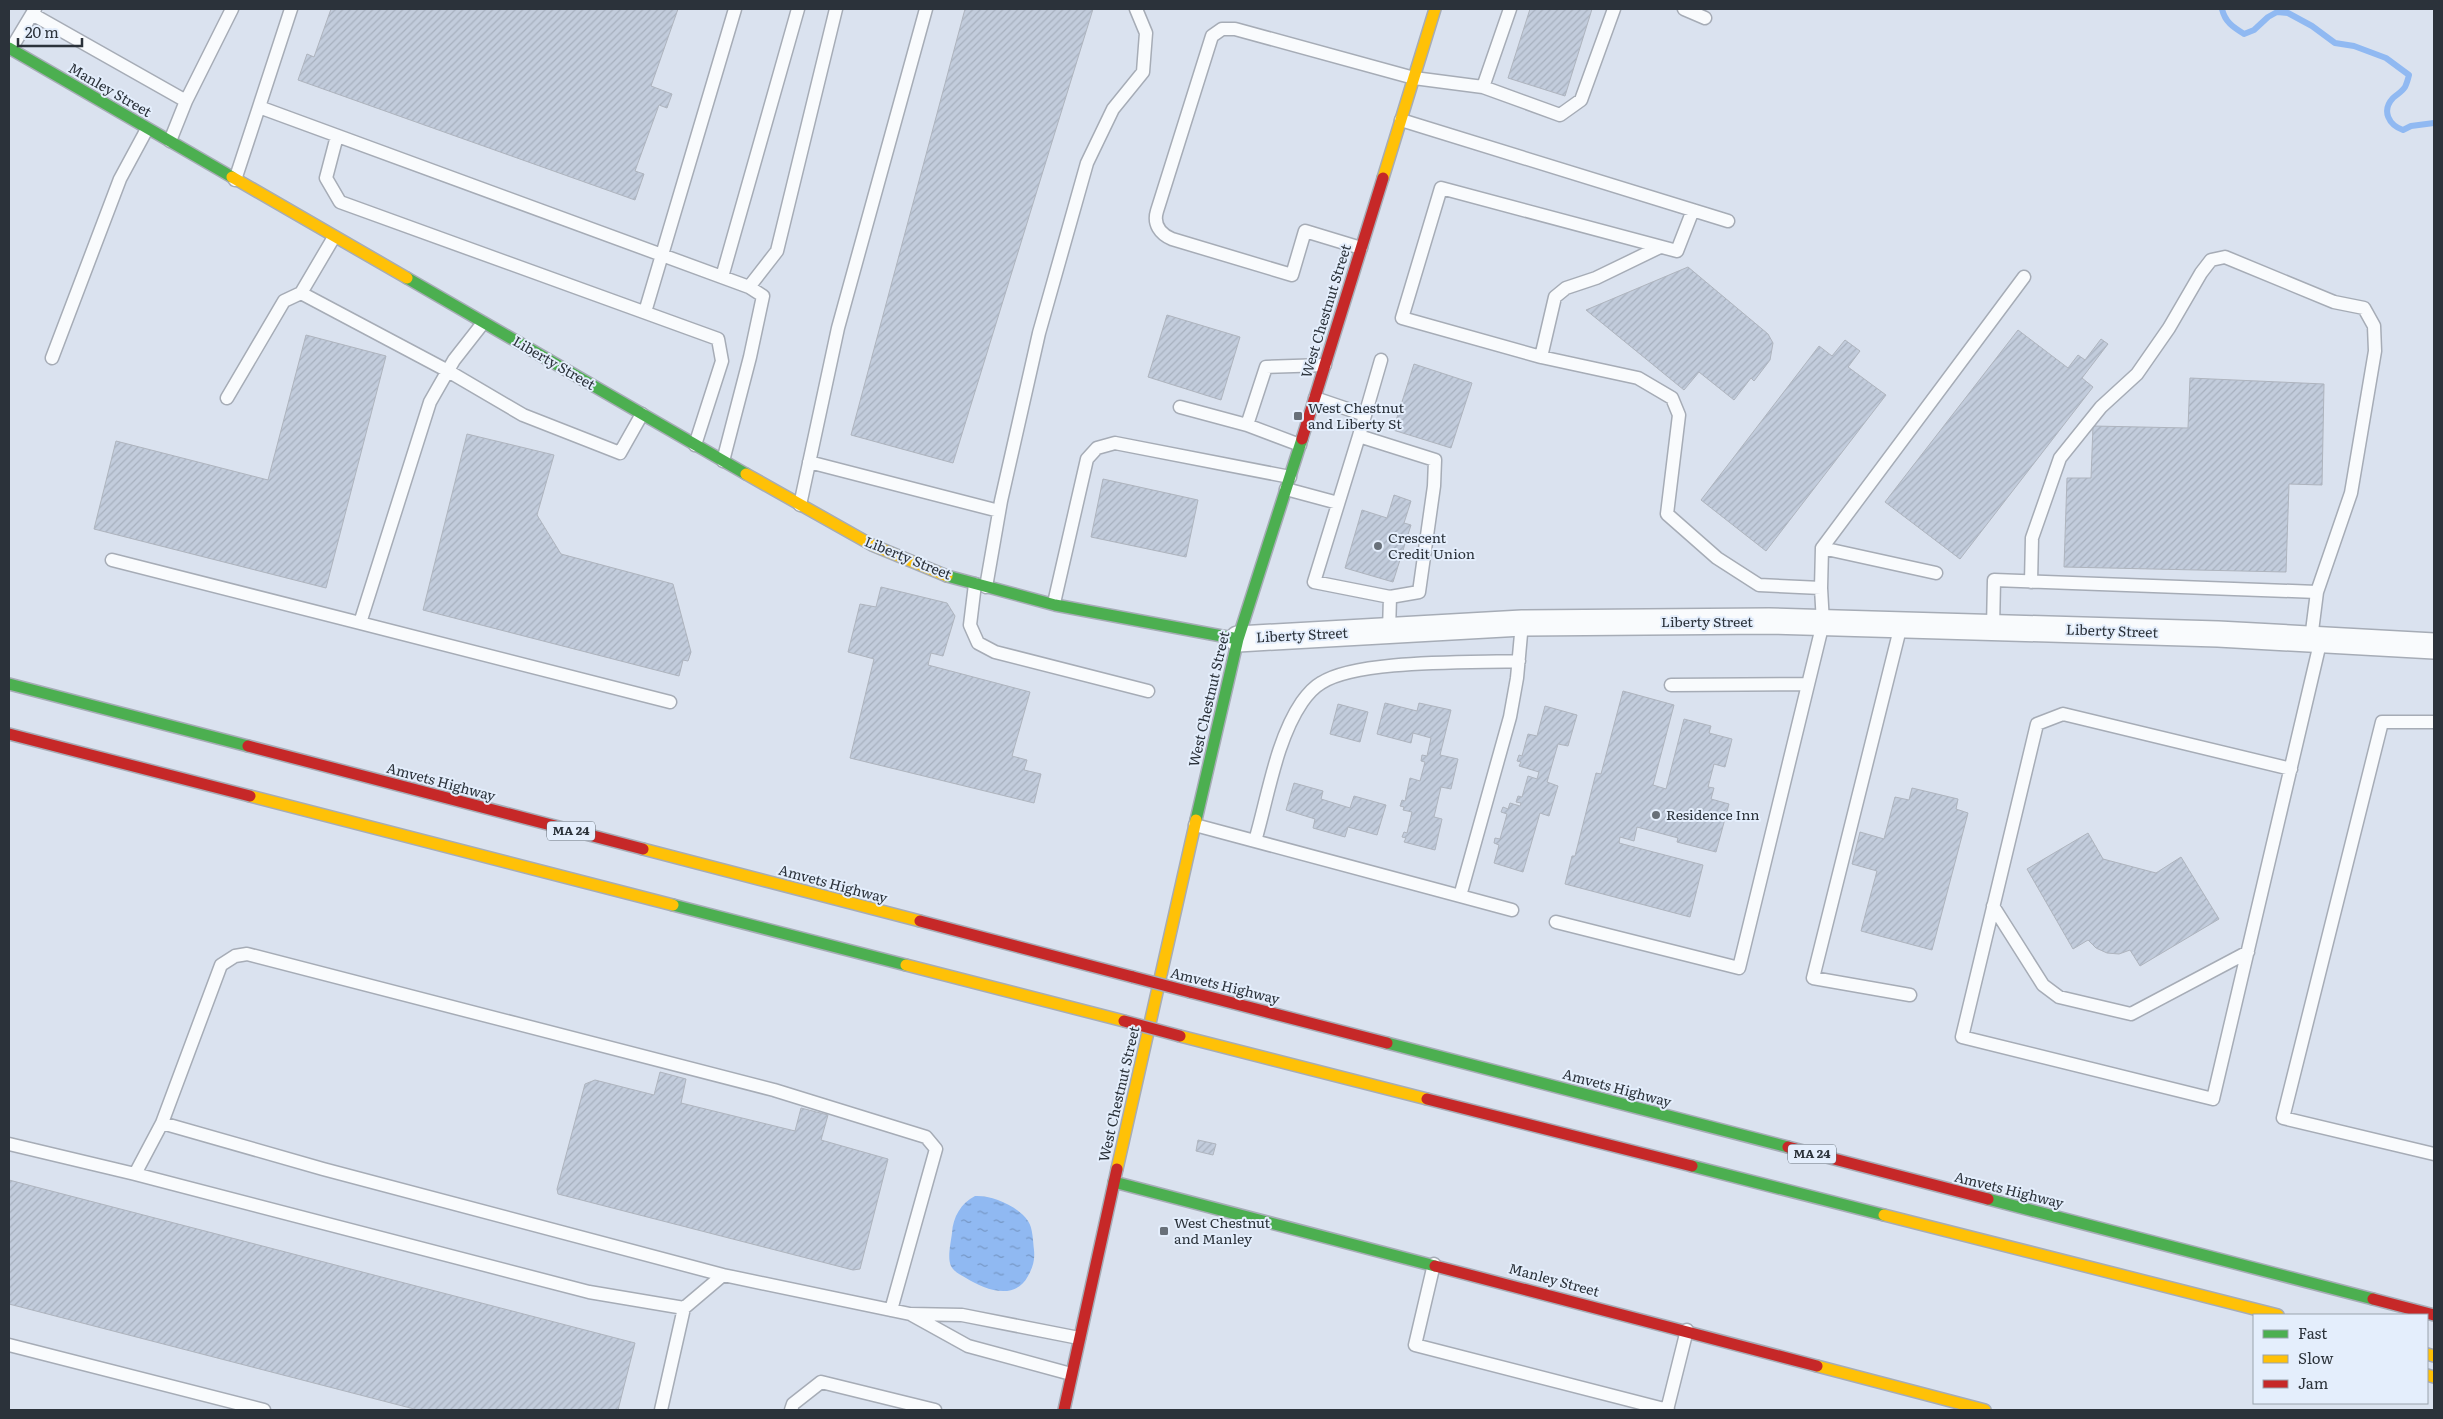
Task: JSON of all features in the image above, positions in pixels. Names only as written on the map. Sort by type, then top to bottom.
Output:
[{"type":"main road","name":"West Chestnut Street","points":[[1064,1410],[1238,639],[1436,9]]},
{"type":"main road","name":"Manley Street","points":[[10,49],[196,157]]},
{"type":"main road","name":"Liberty Street","points":[[196,157],[695,445],[882,550],[925,568],[981,585],[1054,603],[1238,639]]},
{"type":"main road","name":"Amvets Highway","points":[[9,684],[2434,1315]]},
{"type":"main road","points":[[9,734],[1124,1022],[2274,1314]]},
{"type":"main road","name":"Manley Street","points":[[1114,1182],[1687,1330],[1985,1410]]},
{"type":"main road","points":[[2295,1279],[2434,1304]]},
{"type":"main road","points":[[2253,1309],[2267,1314]]},
{"type":"street","name":"Liberty Street","points":[[1238,639],[1522,623],[1823,623],[2316,639],[2434,646]]},
{"type":"lane","points":[[170,141],[186,101],[232,9]]},
{"type":"lane","points":[[235,180],[291,9]]},
{"type":"lane","points":[[645,312],[735,9]]},
{"type":"lane","points":[[722,277],[798,9]]},
{"type":"lane","points":[[749,287],[777,251],[836,9]]},
{"type":"lane","points":[[800,505],[838,328],[926,9]]},
{"type":"lane","points":[[1136,9],[1146,33],[1143,72],[1114,109],[1086,163],[1039,333],[999,511],[970,625],[978,643],[995,652],[1148,691]]},
{"type":"lane","points":[[1483,87],[1510,9]]},
{"type":"lane","points":[[1361,248],[1305,231],[1292,275],[1168,237],[1158,228],[1156,215],[1208,44],[1218,30],[1235,29],[1414,78],[1483,87],[1560,115],[1581,100],[1614,9]]},
{"type":"lane","points":[[1684,9],[1706,18]]},
{"type":"lane","points":[[10,49],[33,12],[186,101]]},
{"type":"lane","points":[[258,107],[749,287],[763,296],[750,357],[723,461]]},
{"type":"lane","points":[[1401,120],[1728,221]]},
{"type":"lane","points":[[52,358],[120,178],[147,128]]},
{"type":"lane","points":[[337,136],[326,178],[340,202],[718,339],[722,361],[695,445]]},
{"type":"lane","points":[[1693,210],[1676,252],[1441,188],[1402,318],[1541,357],[1638,378],[1672,398],[1679,415],[1667,514],[1717,558],[1759,585],[1820,588]]},
{"type":"lane","points":[[227,398],[284,301],[301,293],[334,236]]},
{"type":"lane","points":[[1541,357],[1555,297],[1566,288],[1596,278],[1660,247]]},
{"type":"lane","points":[[2031,582],[2032,538],[2060,458],[2101,407],[2137,374],[2169,328],[2201,273],[2212,260],[2225,256],[2334,302],[2364,308],[2374,326],[2375,351],[2351,493],[2317,592],[2316,639],[2291,769],[2214,1099],[1962,1037],[2037,724],[2063,714],[2291,769]]},
{"type":"lane","points":[[1556,922],[1739,968],[1823,623],[1820,588],[1822,548],[2024,277]]},
{"type":"lane","points":[[301,293],[448,371],[523,415],[620,453],[642,414]]},
{"type":"lane","points":[[360,623],[430,402],[448,371],[483,323]]},
{"type":"lane","points":[[1359,436],[1436,460],[1419,592],[1390,597],[1314,582],[1381,360]]},
{"type":"lane","points":[[1247,425],[1266,367],[1325,365]]},
{"type":"lane","points":[[1315,398],[1365,415]]},
{"type":"lane","points":[[1180,407],[1247,425],[1300,445]]},
{"type":"lane","points":[[1054,603],[1087,460],[1097,448],[1115,443],[1288,483],[1338,502]]},
{"type":"lane","points":[[809,462],[999,511]]},
{"type":"lane","points":[[1822,548],[1936,573]]},
{"type":"lane","points":[[112,560],[670,702]]},
{"type":"lane","points":[[1992,628],[1994,580],[2317,592]]},
{"type":"lane","points":[[1389,631],[1390,597]]},
{"type":"lane","points":[[1460,896],[1510,717],[1519,660],[1522,623]]},
{"type":"lane","points":[[1901,625],[1814,978],[1910,994]]},
{"type":"lane","points":[[1255,841],[1287,729],[1303,700],[1320,683],[1343,674],[1380,667],[1519,660]]},
{"type":"lane","points":[[1671,685],[1808,684]]},
{"type":"lane","points":[[2434,722],[2382,722],[2283,1118],[2434,1154]]},
{"type":"lane","points":[[1195,825],[1512,910]]},
{"type":"lane","points":[[1993,906],[2043,985],[2059,997],[2131,1014],[2248,952]]},
{"type":"lane","points":[[135,1174],[162,1123],[221,965],[236,956],[247,954],[774,1090],[926,1137],[936,1149],[891,1310]]},
{"type":"lane","points":[[162,1123],[323,1169],[723,1275],[910,1314],[962,1315],[1079,1338]]},
{"type":"lane","points":[[9,1144],[135,1174],[589,1292],[684,1308]]},
{"type":"lane","points":[[1434,1264],[1416,1345],[1667,1410],[1687,1330]]},
{"type":"lane","points":[[661,1410],[684,1308],[723,1275]]},
{"type":"lane","points":[[910,1314],[968,1346],[1071,1374]]},
{"type":"lane","points":[[9,1345],[264,1410]]},
{"type":"lane","points":[[791,1410],[793,1404],[821,1382],[935,1410]]},
{"type":"water","points":[[975,1196],[989,1197],[1004,1202],[1024,1216],[1030,1224],[1034,1250],[1033,1263],[1028,1276],[1016,1289],[999,1291],[982,1286],[958,1273],[951,1266],[949,1254],[954,1221],[966,1202]]},
{"type":"building","points":[[331,9],[678,9],[651,86],[672,94],[667,108],[659,105],[635,171],[644,174],[635,200],[298,80],[307,54],[314,57]]},
{"type":"building","points":[[965,9],[1093,9],[953,463],[851,435]]},
{"type":"building","points":[[1530,9],[1592,9],[1565,96],[1508,78]]},
{"type":"building","points":[[1688,267],[1768,334],[1773,343],[1770,360],[1754,381],[1751,378],[1734,400],[1699,372],[1684,390],[1586,310]]},
{"type":"building","points":[[1167,315],[1240,337],[1221,400],[1148,377]]},
{"type":"building","points":[[2018,330],[2068,368],[2078,355],[2085,360],[2101,339],[2108,344],[2082,378],[2093,387],[1960,559],[1885,502]]},
{"type":"building","points":[[306,335],[386,356],[326,588],[94,529],[116,441],[268,480]]},
{"type":"building","points":[[1845,340],[1860,351],[1848,367],[1886,395],[1766,551],[1701,500],[1819,346],[1832,356]]},
{"type":"building","points":[[1414,364],[1472,383],[1451,448],[1393,430]]},
{"type":"building","points":[[2190,378],[2324,384],[2322,485],[2289,484],[2286,572],[2064,567],[2067,478],[2091,478],[2093,426],[2188,428]]},
{"type":"building","points":[[467,434],[554,455],[537,515],[561,554],[673,584],[691,652],[688,661],[683,660],[679,676],[423,610]]},
{"type":"building","points":[[1103,479],[1198,500],[1186,557],[1091,537]]},
{"type":"building","name":"Crescent Credit Union","points":[[1394,495],[1411,501],[1404,523],[1411,525],[1393,582],[1345,568],[1362,510],[1387,518]]},
{"type":"building","points":[[881,587],[947,603],[955,616],[943,656],[931,653],[928,665],[1030,692],[1012,756],[1027,760],[1024,770],[1041,774],[1034,803],[850,758],[874,659],[848,652],[860,604],[876,607]]},
{"type":"building","name":"Residence Inn","points":[[1623,691],[1674,705],[1653,785],[1666,789],[1684,719],[1711,726],[1709,733],[1732,739],[1725,767],[1714,764],[1708,787],[1714,788],[1711,799],[1729,804],[1716,852],[1677,842],[1678,838],[1637,827],[1634,841],[1620,837],[1619,843],[1703,865],[1690,917],[1565,884],[1572,856],[1575,856],[1596,773],[1601,774]]},
{"type":"building","points":[[1385,703],[1417,711],[1419,703],[1451,710],[1440,755],[1458,759],[1451,789],[1441,787],[1434,817],[1442,819],[1435,850],[1404,842],[1406,838],[1402,837],[1404,832],[1407,833],[1412,812],[1403,810],[1404,807],[1400,806],[1402,800],[1405,801],[1410,778],[1420,781],[1425,762],[1421,761],[1422,755],[1427,756],[1431,738],[1413,733],[1411,743],[1377,734]]},
{"type":"building","points":[[1338,704],[1368,712],[1360,742],[1330,734]]},
{"type":"building","points":[[1545,706],[1577,715],[1568,746],[1558,744],[1547,782],[1558,786],[1549,816],[1540,813],[1523,872],[1494,863],[1499,845],[1494,843],[1495,838],[1500,839],[1507,814],[1501,812],[1503,807],[1508,809],[1510,803],[1520,806],[1521,803],[1516,802],[1518,796],[1522,797],[1528,776],[1537,779],[1539,772],[1519,766],[1521,762],[1517,761],[1519,755],[1522,756],[1528,734],[1537,736]]},
{"type":"building","points":[[1294,783],[1323,791],[1321,799],[1350,808],[1354,796],[1386,805],[1377,835],[1348,827],[1345,837],[1313,828],[1315,819],[1286,810]]},
{"type":"building","points":[[1912,788],[1958,799],[1956,809],[1968,813],[1932,950],[1861,931],[1877,871],[1852,864],[1860,832],[1884,839],[1895,797],[1909,800]]},
{"type":"building","points":[[2088,833],[2103,859],[2156,873],[2181,857],[2219,919],[2140,966],[2130,950],[2119,954],[2107,953],[2096,948],[2088,940],[2073,949],[2027,869]]},
{"type":"building","points":[[660,1072],[686,1079],[681,1103],[795,1131],[801,1108],[828,1115],[821,1140],[888,1159],[860,1269],[853,1270],[558,1194],[557,1189],[585,1084],[595,1080],[654,1095]]},
{"type":"building","points":[[1198,1140],[1216,1144],[1213,1155],[1196,1151]]},
{"type":"building","points":[[9,1180],[635,1343],[618,1410],[418,1410],[9,1304]]},
{"type":"waterway","points":[[2222,9],[2227,21],[2244,34],[2254,30],[2268,17],[2277,12],[2288,13],[2312,26],[2335,43],[2354,46],[2386,58],[2409,75],[2404,89],[2389,103],[2388,117],[2394,125],[2403,130],[2411,126],[2434,123]]},
{"type":"traffic: fast","points":[[9,48],[232,177]]},
{"type":"traffic: fast","points":[[407,278],[746,474]]},
{"type":"traffic: fast","points":[[1196,820],[1238,639],[1302,439]]},
{"type":"traffic: fast","points":[[947,576],[1055,605],[1238,639]]},
{"type":"traffic: fast","points":[[9,684],[248,746]]},
{"type":"traffic: fast","points":[[673,905],[906,965]]},
{"type":"traffic: fast","points":[[1387,1043],[1788,1147]]},
{"type":"traffic: fast","points":[[1692,1166],[1884,1215]]},
{"type":"traffic: fast","points":[[1114,1182],[1435,1266]]},
{"type":"traffic: fast","points":[[1988,1199],[2373,1299]]},
{"type":"traffic: slow","points":[[1383,178],[1435,9]]},
{"type":"traffic: slow","points":[[232,177],[407,278]]},
{"type":"traffic: slow","points":[[746,474],[872,545],[947,576]]},
{"type":"traffic: slow","points":[[250,796],[673,905]]},
{"type":"traffic: slow","points":[[1117,1169],[1196,820]]},
{"type":"traffic: slow","points":[[643,849],[920,921]]},
{"type":"traffic: slow","points":[[906,965],[1124,1021]]},
{"type":"traffic: slow","points":[[1180,1036],[1427,1099]]},
{"type":"traffic: slow","points":[[1884,1215],[2274,1314]]},
{"type":"traffic: slow","points":[[2428,1354],[2434,1356]]},
{"type":"traffic: slow","points":[[1817,1366],[1985,1410]]},
{"type":"traffic: slow","points":[[2428,1375],[2434,1377]]},
{"type":"traffic: jam","points":[[1302,439],[1383,178]]},
{"type":"traffic: jam","points":[[9,734],[250,796]]},
{"type":"traffic: jam","points":[[248,746],[643,849]]},
{"type":"traffic: jam","points":[[920,921],[1133,977]]},
{"type":"traffic: jam","points":[[1133,977],[1190,992]]},
{"type":"traffic: jam","points":[[1190,992],[1387,1043]]},
{"type":"traffic: jam","points":[[1124,1021],[1180,1036]]},
{"type":"traffic: jam","points":[[1427,1099],[1692,1166]]},
{"type":"traffic: jam","points":[[1788,1147],[1988,1199]]},
{"type":"traffic: jam","points":[[1064,1410],[1117,1169]]},
{"type":"traffic: jam","points":[[1435,1266],[1817,1366]]},
{"type":"traffic: jam","points":[[2373,1299],[2434,1315]]},
{"type":"place","name":"West Chestnut and Liberty St","points":[[1298,416]]},
{"type":"place","name":"Crescent Credit Union","points":[[1378,546]]},
{"type":"place","name":"Residence Inn","points":[[1656,815]]},
{"type":"place","name":"West Chestnut and Manley","points":[[1164,1231]]}]
